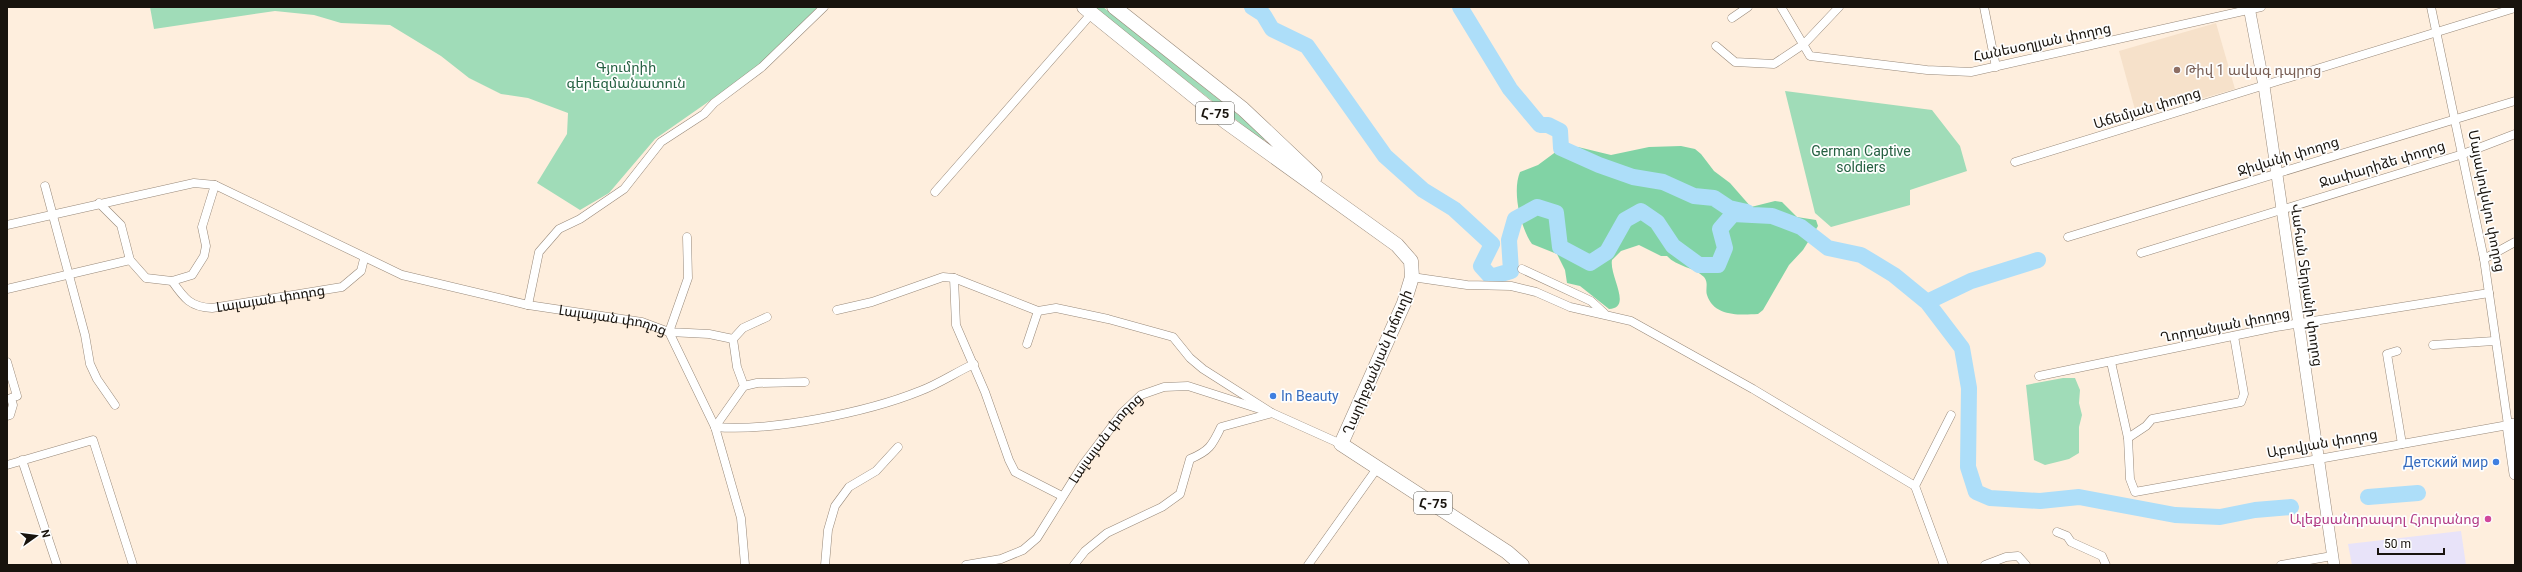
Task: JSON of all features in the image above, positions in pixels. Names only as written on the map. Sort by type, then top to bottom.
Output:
[{"type":"highway","name":"Ղարիբջանյան խճուղի","points":[[1114,7],[1243,108],[1352,211]]},
{"type":"highway","name":"Ղարիբջանյան խճուղի","points":[[1088,10],[1226,122],[1352,211],[1397,245],[1411,261],[1412,277],[1404,303],[1341,444]]},
{"type":"highway","name":"Լալայան փողոց","points":[[1341,444],[1507,552],[1522,565]]},
{"type":"street","points":[[528,305],[539,252],[559,229],[580,219],[624,189],[661,142],[704,114],[714,103],[762,67],[824,7]]},
{"type":"street","points":[[1732,18],[1748,7]]},
{"type":"street","name":"Հանեսօղլյան փողոց","points":[[1781,7],[1810,56],[1867,63],[1971,72],[2249,8],[2261,7]]},
{"type":"street","points":[[1716,46],[1735,62],[1774,64],[1804,44],[1839,7]]},
{"type":"street","points":[[1984,7],[1996,67]]},
{"type":"street","name":"Մայակովսկու փողոց","points":[[2431,7],[2438,33],[2484,259],[2494,340],[2511,425],[2515,474]]},
{"type":"street","name":"Վահան Տերյանի փողոց","points":[[2249,8],[2264,86],[2316,459],[2333,560]]},
{"type":"street","name":"Աճեմյան փողոց","points":[[2015,162],[2438,33],[2515,8]]},
{"type":"street","points":[[935,192],[1088,10]]},
{"type":"street","name":"Ջիվանի փողոց","points":[[2068,237],[2515,102]]},
{"type":"street","name":"Ջափարիձե փողոց","points":[[2141,253],[2282,208],[2463,154],[2515,134]]},
{"type":"street","name":"Լալայան փողոց","points":[[7,225],[53,213],[194,183],[215,185],[364,259],[402,275],[528,305],[642,322],[669,332],[715,427],[741,518],[745,565]]},
{"type":"street","points":[[100,203],[121,225],[130,260],[146,278],[172,281],[192,275],[204,256],[206,246],[202,227],[215,185]]},
{"type":"street","points":[[45,186],[85,335],[90,364],[97,379],[115,405]]},
{"type":"street","points":[[687,237],[688,278],[669,332],[709,334],[733,339]]},
{"type":"street","points":[[2484,259],[2515,242]]},
{"type":"street","name":"Լալայան փողոց","points":[[172,281],[185,298],[198,308],[212,308],[342,287],[361,271],[364,259]]},
{"type":"street","points":[[7,289],[130,260]]},
{"type":"street","points":[[1522,268],[1591,301],[1604,314]]},
{"type":"street","name":"Լալայան փողոց","points":[[837,310],[872,302],[943,277],[954,278],[1038,311],[1056,308],[1108,319],[1173,337],[1190,358],[1203,369],[1272,413]]},
{"type":"street","points":[[1412,277],[1467,284],[1511,286],[1536,292],[1570,307],[1630,321],[1753,389],[1915,486],[1944,565]]},
{"type":"street","name":"Լալայան փողոց","points":[[954,278],[956,325],[974,364],[1009,460],[1016,472],[1062,496]]},
{"type":"street","name":"Ղորղանյան փողոց","points":[[2039,376],[2297,324],[2489,293]]},
{"type":"street","points":[[1027,344],[1038,311]]},
{"type":"street","points":[[733,339],[743,328],[767,317]]},
{"type":"street","points":[[2111,362],[2128,438],[2146,426],[2152,419],[2241,402],[2244,394],[2234,336]]},
{"type":"street","points":[[733,339],[737,367],[744,386]]},
{"type":"street","points":[[2433,345],[2494,340]]},
{"type":"street","points":[[2397,350],[2387,354],[2402,444]]},
{"type":"street","points":[[7,362],[17,396],[11,398],[13,405],[10,415],[7,416]]},
{"type":"street","points":[[715,427],[737,429],[838,415],[921,391],[974,364]]},
{"type":"street","points":[[715,427],[744,386],[757,382],[805,382]]},
{"type":"street","name":"Լալայան փողոց","points":[[966,565],[1002,559],[1023,550],[1037,538],[1082,466],[1122,413],[1141,395],[1164,388],[1188,386],[1272,413],[1341,444]]},
{"type":"street","points":[[1074,565],[1085,551],[1107,533],[1162,507],[1180,494],[1190,459],[1206,452],[1214,443],[1221,427],[1272,413]]},
{"type":"street","points":[[1915,486],[1950,415]]},
{"type":"street","name":"Աբովյան փողոց","points":[[2128,438],[2130,479],[2135,492],[2511,425]]},
{"type":"street","points":[[7,465],[93,440],[133,565]]},
{"type":"street","points":[[825,565],[828,530],[836,506],[849,487],[876,471],[898,447]]},
{"type":"street","points":[[22,460],[57,565]]},
{"type":"street","points":[[1308,565],[1378,467]]},
{"type":"street","points":[[2057,532],[2067,536],[2071,542],[2102,556],[2106,565]]},
{"type":"street","points":[[1985,565],[2006,557],[2018,556],[2026,565]]},
{"type":"street","points":[[1002,559],[1008,565]]},
{"type":"street","points":[[2281,565],[2333,560]]},
{"type":"shaded area","name":"Թիվ 1 ավագ դպրոց","points":[[2216,23],[2235,89],[2137,117],[2119,51]]},
{"type":"shaded area","points":[[2461,531],[2466,565],[2352,565],[2348,544]]},
{"type":"green space","name":"Գյումրիի գերեզմանատուն","points":[[150,7],[818,7],[761,65],[655,139],[609,193],[580,210],[537,183],[567,134],[568,113],[528,98],[501,94],[469,78],[441,56],[390,25],[341,23],[314,15],[275,11],[154,29]]},
{"type":"green space","points":[[1093,7],[1103,7],[1266,137],[1263,141]]},
{"type":"green space","name":"German Captive soldiers","points":[[1785,91],[1932,110],[1960,146],[1967,171],[1910,190],[1910,205],[1831,227],[1815,213]]},
{"type":"green space","points":[[1681,146],[1695,149],[1701,154],[1714,171],[1730,183],[1751,207],[1775,201],[1782,202],[1797,217],[1816,220],[1818,226],[1803,250],[1789,265],[1763,310],[1758,314],[1743,315],[1721,311],[1710,302],[1707,295],[1707,284],[1704,277],[1695,271],[1676,263],[1667,256],[1661,256],[1639,245],[1621,251],[1612,260],[1612,267],[1620,297],[1619,303],[1616,307],[1609,309],[1580,286],[1567,283],[1565,270],[1557,254],[1532,244],[1528,237],[1518,209],[1517,189],[1520,172],[1538,165],[1561,148],[1578,147],[1611,155],[1649,147]]},
{"type":"green space","points":[[2063,378],[2075,378],[2080,390],[2079,403],[2082,415],[2079,427],[2079,453],[2069,459],[2045,465],[2034,460],[2026,385]]},
{"type":"waterway","points":[[1252,7],[1263,14],[1272,29],[1307,46],[1385,156],[1423,190],[1454,209],[1492,244],[1481,266],[1491,277],[1511,271],[1509,240],[1515,219],[1537,207],[1556,213],[1560,247],[1590,263],[1607,252],[1625,220],[1641,211],[1657,222],[1673,246],[1699,265],[1718,265],[1725,248],[1720,229],[1733,214],[1772,216],[1801,227],[1828,248],[1861,255],[1894,275],[1927,302],[1962,348],[1969,388],[1968,467],[1976,492],[1990,498],[2040,501],[2079,497],[2175,515],[2220,517],[2255,510],[2291,507]]},
{"type":"waterway","points":[[1460,7],[1510,89],[1540,125],[1548,125],[1560,131],[1561,148],[1599,165],[1633,177],[1663,182],[1694,196],[1714,198],[1729,208],[1747,212]]},
{"type":"waterway","points":[[1927,302],[1971,281],[2038,260]]},
{"type":"waterway","points":[[2368,497],[2418,493]]},
{"type":"place","name":"Թիվ 1 ավագ դպրոց","points":[[2177,70]]},
{"type":"place","name":"In Beauty","points":[[1273,396]]},
{"type":"place","name":"Детский мир","points":[[2496,462]]},
{"type":"place","name":"Ալեքսանդրապոլ Հյուրանոց","points":[[2488,519]]}]
